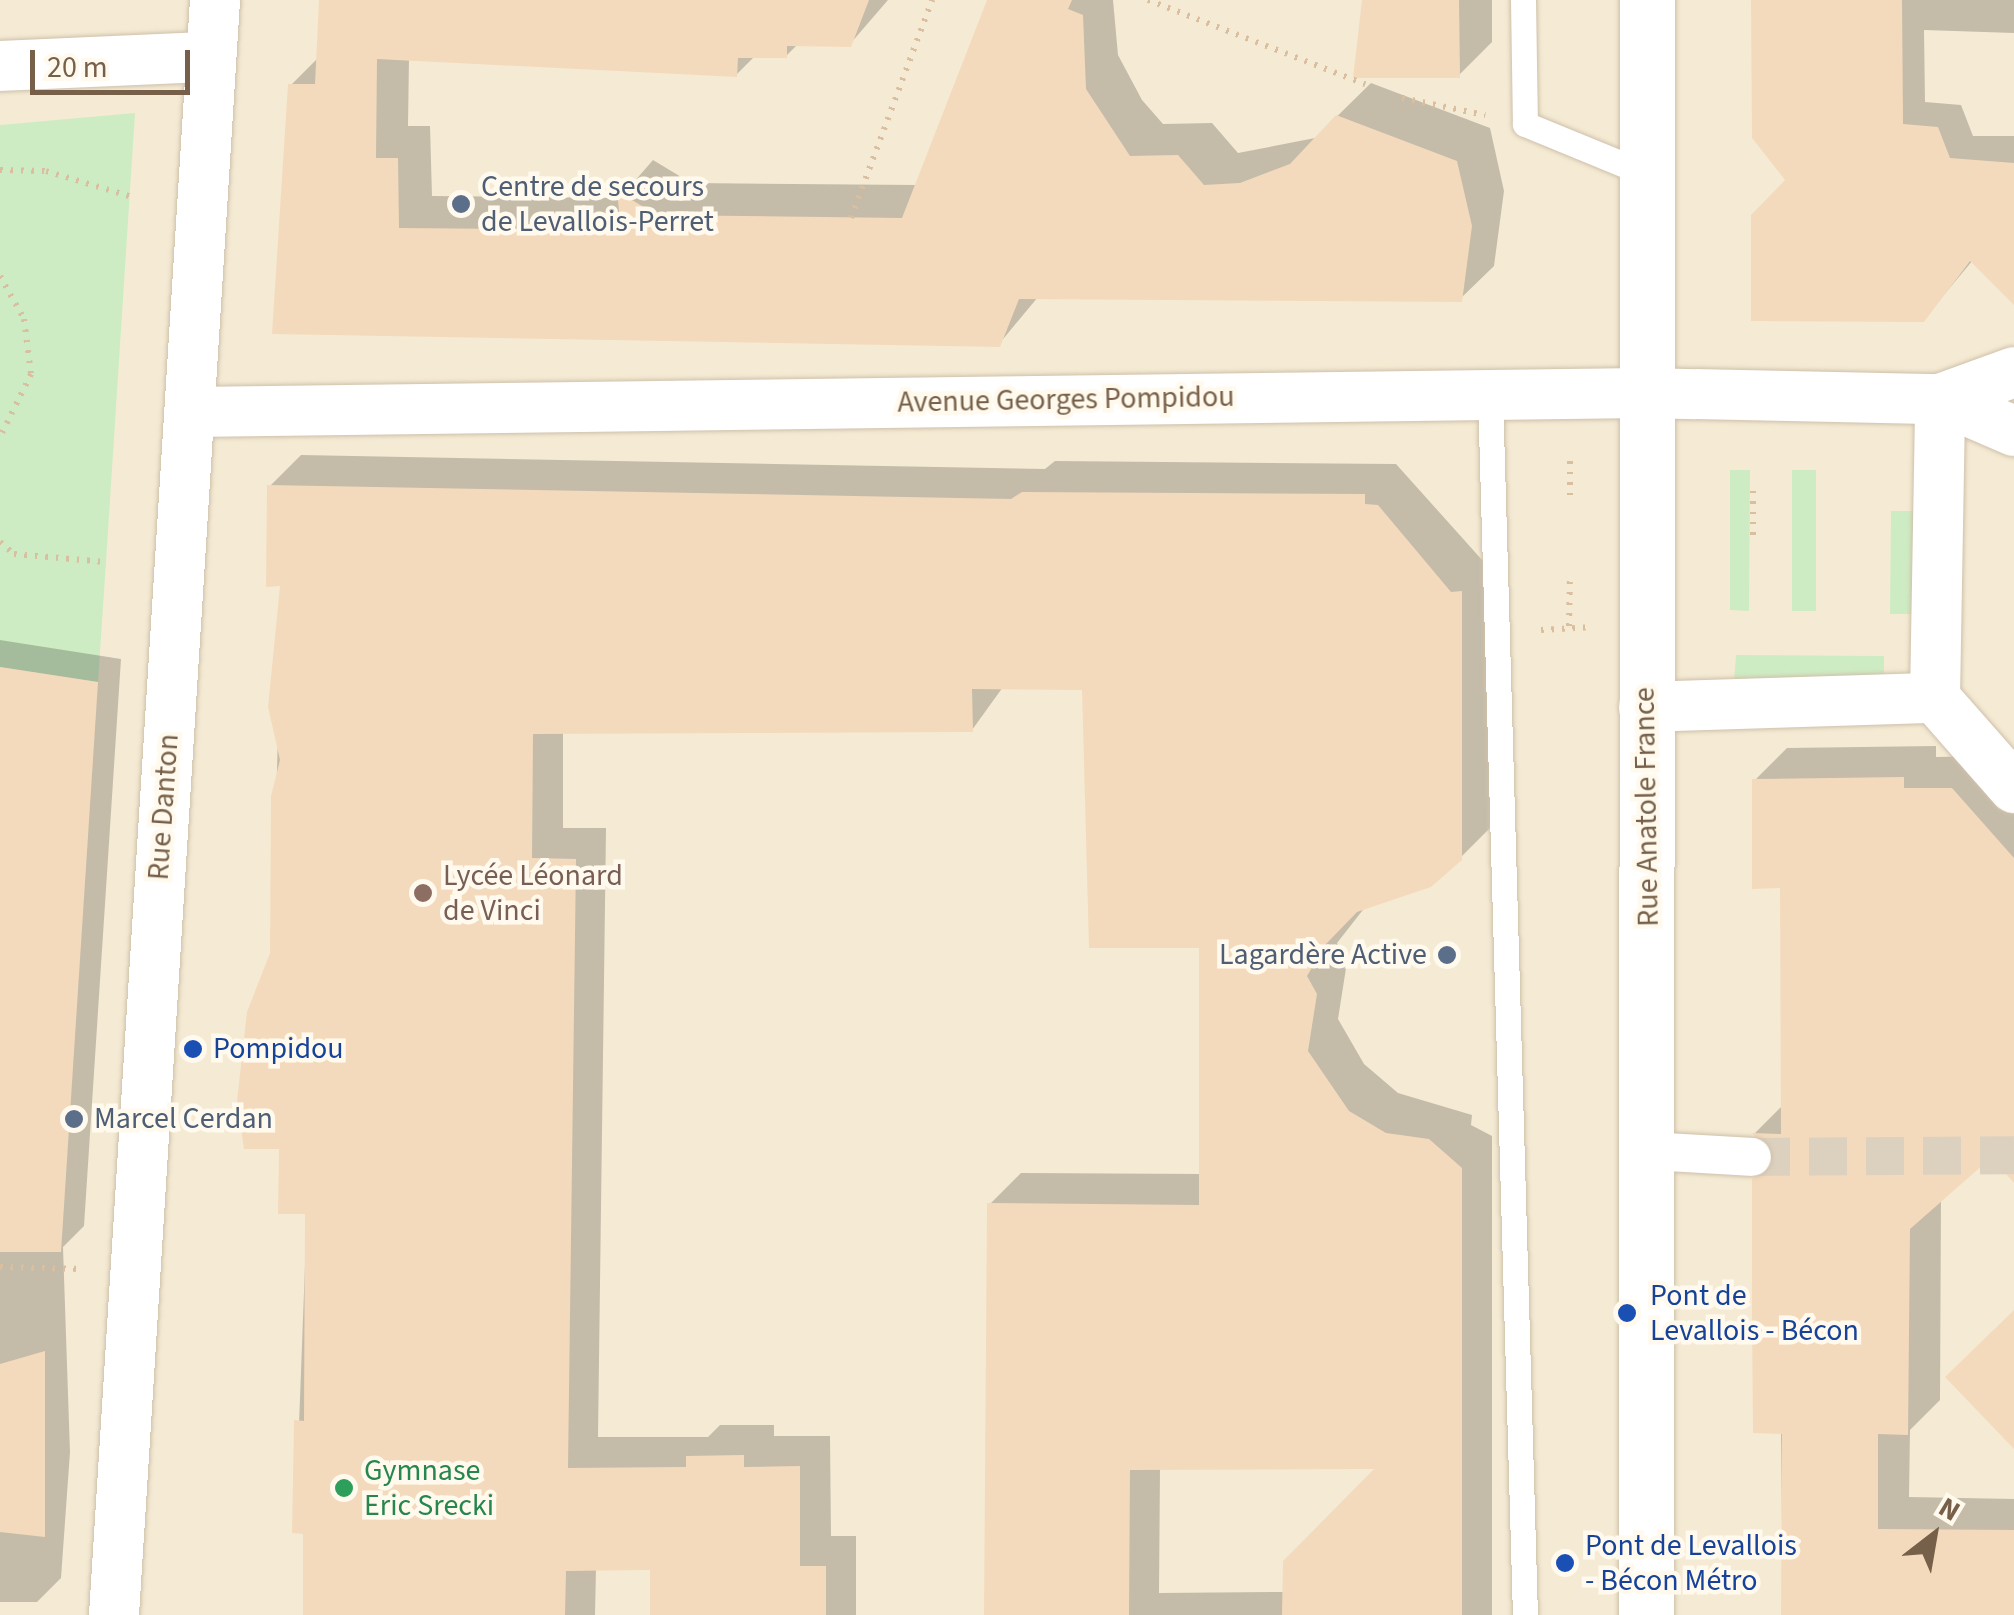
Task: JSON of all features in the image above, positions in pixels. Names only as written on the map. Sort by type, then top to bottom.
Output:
[{"type":"main road","name":"Rue Anatole France","points":[[1646,1615],[1647,0]]},
{"type":"street","name":"Rue Danton","points":[[114,1615],[191,412],[208,57],[215,0]]},
{"type":"street","points":[[0,66],[208,57]]},
{"type":"street","name":"Avenue Georges Pompidou","points":[[191,412],[1490,394],[1940,399],[2014,372]]},
{"type":"street","points":[[1940,399],[1936,698],[2014,788]]},
{"type":"street","name":"Avenue Georges Pompidou","points":[[1940,399],[2014,431]]},
{"type":"street","points":[[1644,707],[1936,698]]},
{"type":"street","points":[[1649,1151],[1752,1157]]},
{"type":"lane","points":[[1523,0],[1525,124],[1646,174]]},
{"type":"lane","points":[[1490,394],[1525,1615]]},
{"type":"path","points":[[851,218],[932,0]]},
{"type":"path","points":[[1148,0],[1364,84]]},
{"type":"path","points":[[1402,98],[1525,124]]},
{"type":"path","points":[[0,170],[46,171],[129,196]]},
{"type":"path","points":[[0,276],[24,320],[31,374],[0,437]]},
{"type":"path","points":[[1570,461],[1570,502]]},
{"type":"path","points":[[1753,535],[1754,488]]},
{"type":"path","points":[[0,542],[14,554],[106,562]]},
{"type":"path","points":[[1569,626],[1570,575]]},
{"type":"path","points":[[0,1267],[94,1269]]},
{"type":"shaded area","points":[[0,0],[2014,0],[2014,1615],[0,1615]]},
{"type":"green space","points":[[135,113],[98,682],[0,667],[0,125]]},
{"type":"green space","points":[[1730,470],[1750,470],[1749,611],[1730,610]]},
{"type":"green space","points":[[1792,470],[1816,470],[1816,611],[1792,611]]},
{"type":"green space","points":[[1891,511],[1921,511],[1920,614],[1890,614]]},
{"type":"green space","points":[[1736,655],[1884,656],[1884,680],[1734,680]]},
{"type":"building","points":[[319,0],[869,0],[851,47],[787,46],[787,58],[738,58],[737,77],[377,59],[376,158],[398,158],[399,228],[621,230],[617,191],[657,215],[902,218],[987,0],[1072,0],[1068,9],[1083,15],[1086,89],[1130,156],[1178,155],[1204,185],[1240,183],[1290,164],[1336,115],[1457,161],[1472,226],[1462,302],[1019,299],[1000,347],[272,334],[288,84],[315,84]]},
{"type":"building","points":[[1362,0],[1459,0],[1460,78],[1353,78]]},
{"type":"building","points":[[1751,0],[1902,0],[1903,124],[1938,127],[1950,158],[2014,163],[2014,305],[1970,261],[1924,322],[1751,321],[1751,215],[1785,180],[1752,138]]},
{"type":"building","points":[[267,485],[1011,499],[1022,492],[1365,494],[1365,504],[1378,505],[1451,592],[1462,591],[1462,860],[1431,887],[1357,912],[1326,944],[1307,976],[1317,994],[1308,1051],[1349,1111],[1386,1133],[1429,1139],[1462,1168],[1462,1615],[1282,1615],[1283,1561],[1374,1469],[1130,1470],[1129,1615],[984,1615],[987,1203],[1199,1205],[1199,948],[1089,948],[1082,690],[972,689],[973,732],[533,734],[532,858],[576,859],[568,1468],[686,1467],[686,1456],[744,1455],[744,1467],[800,1466],[800,1566],[826,1566],[826,1615],[650,1615],[650,1570],[566,1571],[565,1615],[303,1615],[303,1534],[292,1533],[294,1420],[304,1421],[305,1214],[278,1214],[279,1149],[244,1149],[237,1101],[247,1012],[270,953],[271,796],[280,760],[268,707],[280,586],[266,587]]},
{"type":"building","points":[[0,667],[98,682],[61,1252],[0,1252]]},
{"type":"building","points":[[1904,777],[1904,788],[1952,788],[2014,858],[2014,1183],[1992,1157],[1910,1229],[1908,1435],[1878,1434],[1878,1529],[2014,1530],[2014,1615],[1781,1615],[1782,1434],[1753,1433],[1752,1319],[1752,1179],[1774,1157],[1752,1133],[1781,1134],[1780,888],[1752,889],[1752,779]]},
{"type":"building","points":[[2014,1310],[2014,1449],[1945,1377]]},
{"type":"building","points":[[45,1351],[45,1537],[0,1532],[0,1364]]},
{"type":"tunnel","points":[[1752,1157],[2014,1155]]},
{"type":"place","name":"Centre de secours de Levallois-Perret","points":[[461,204]]},
{"type":"place","name":"Lycée Léonard de Vinci","points":[[423,893]]},
{"type":"place","name":"Lagardère Active","points":[[1447,955]]},
{"type":"place","name":"Pompidou","points":[[193,1049]]},
{"type":"place","name":"Marcel Cerdan","points":[[74,1119]]},
{"type":"place","name":"Pont de Levallois - Bécon","points":[[1627,1313]]},
{"type":"place","name":"Gymnase Eric Srecki","points":[[344,1488]]},
{"type":"place","name":"Pont de Levallois - Bécon Métro","points":[[1565,1563]]}]
